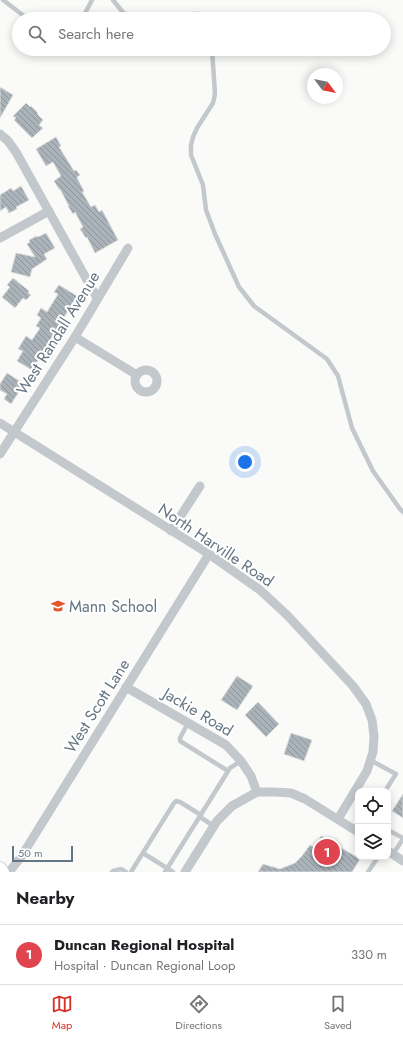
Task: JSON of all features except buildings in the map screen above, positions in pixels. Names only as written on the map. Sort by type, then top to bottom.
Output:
[{"type":"street","points":[[0,134],[8,141],[16,152],[97,298]]},
{"type":"street","points":[[0,238],[49,211]]},
{"type":"street","name":"West Randall Avenue","points":[[0,454],[75,337],[128,248]]},
{"type":"street","points":[[75,337],[137,375]]},
{"type":"street","name":"North Harville Road","points":[[0,423],[208,554],[260,590],[287,615],[353,686],[366,704],[372,720],[374,736],[373,752],[367,771],[338,820]]},
{"type":"street","points":[[171,531],[200,486]]},
{"type":"street","name":"West Scott Lane","points":[[9,872],[21,857],[208,554]]},
{"type":"street","name":"Jackie Road","points":[[126,687],[226,745],[241,761],[252,776],[257,792]]},
{"type":"street","points":[[185,872],[217,821],[232,806],[257,792],[291,794],[305,800],[355,830]]},
{"type":"street","points":[[391,854],[403,861]]},
{"type":"street","points":[[0,868],[3,872]]},
{"type":"lane","points":[[3,0],[19,12]]},
{"type":"lane","points":[[86,12],[92,0]]},
{"type":"lane","points":[[113,0],[123,12]]},
{"type":"lane","points":[[213,56],[216,94],[213,103],[197,128],[191,145],[191,150],[204,185],[206,210],[215,234],[239,287],[254,306],[327,359],[338,376],[352,428],[373,471],[403,512]]},
{"type":"lane","points":[[188,723],[180,738],[180,741],[228,771]]},
{"type":"lane","points":[[370,760],[396,774],[387,788]]},
{"type":"lane","points":[[166,870],[230,768],[241,761]]},
{"type":"lane","points":[[131,872],[174,802],[180,802],[214,826]]},
{"type":"lane","points":[[391,832],[403,839],[391,852]]},
{"type":"lane","points":[[143,853],[166,870],[173,872]]},
{"type":"lane","points":[[368,872],[376,860]]},
{"type":"lane","points":[[112,872],[121,869],[126,872]]},
{"type":"place","name":"Mann School","points":[[58,606]]},
{"type":"place","name":"Duncan Regional Hospital","points":[[327,852]]}]
